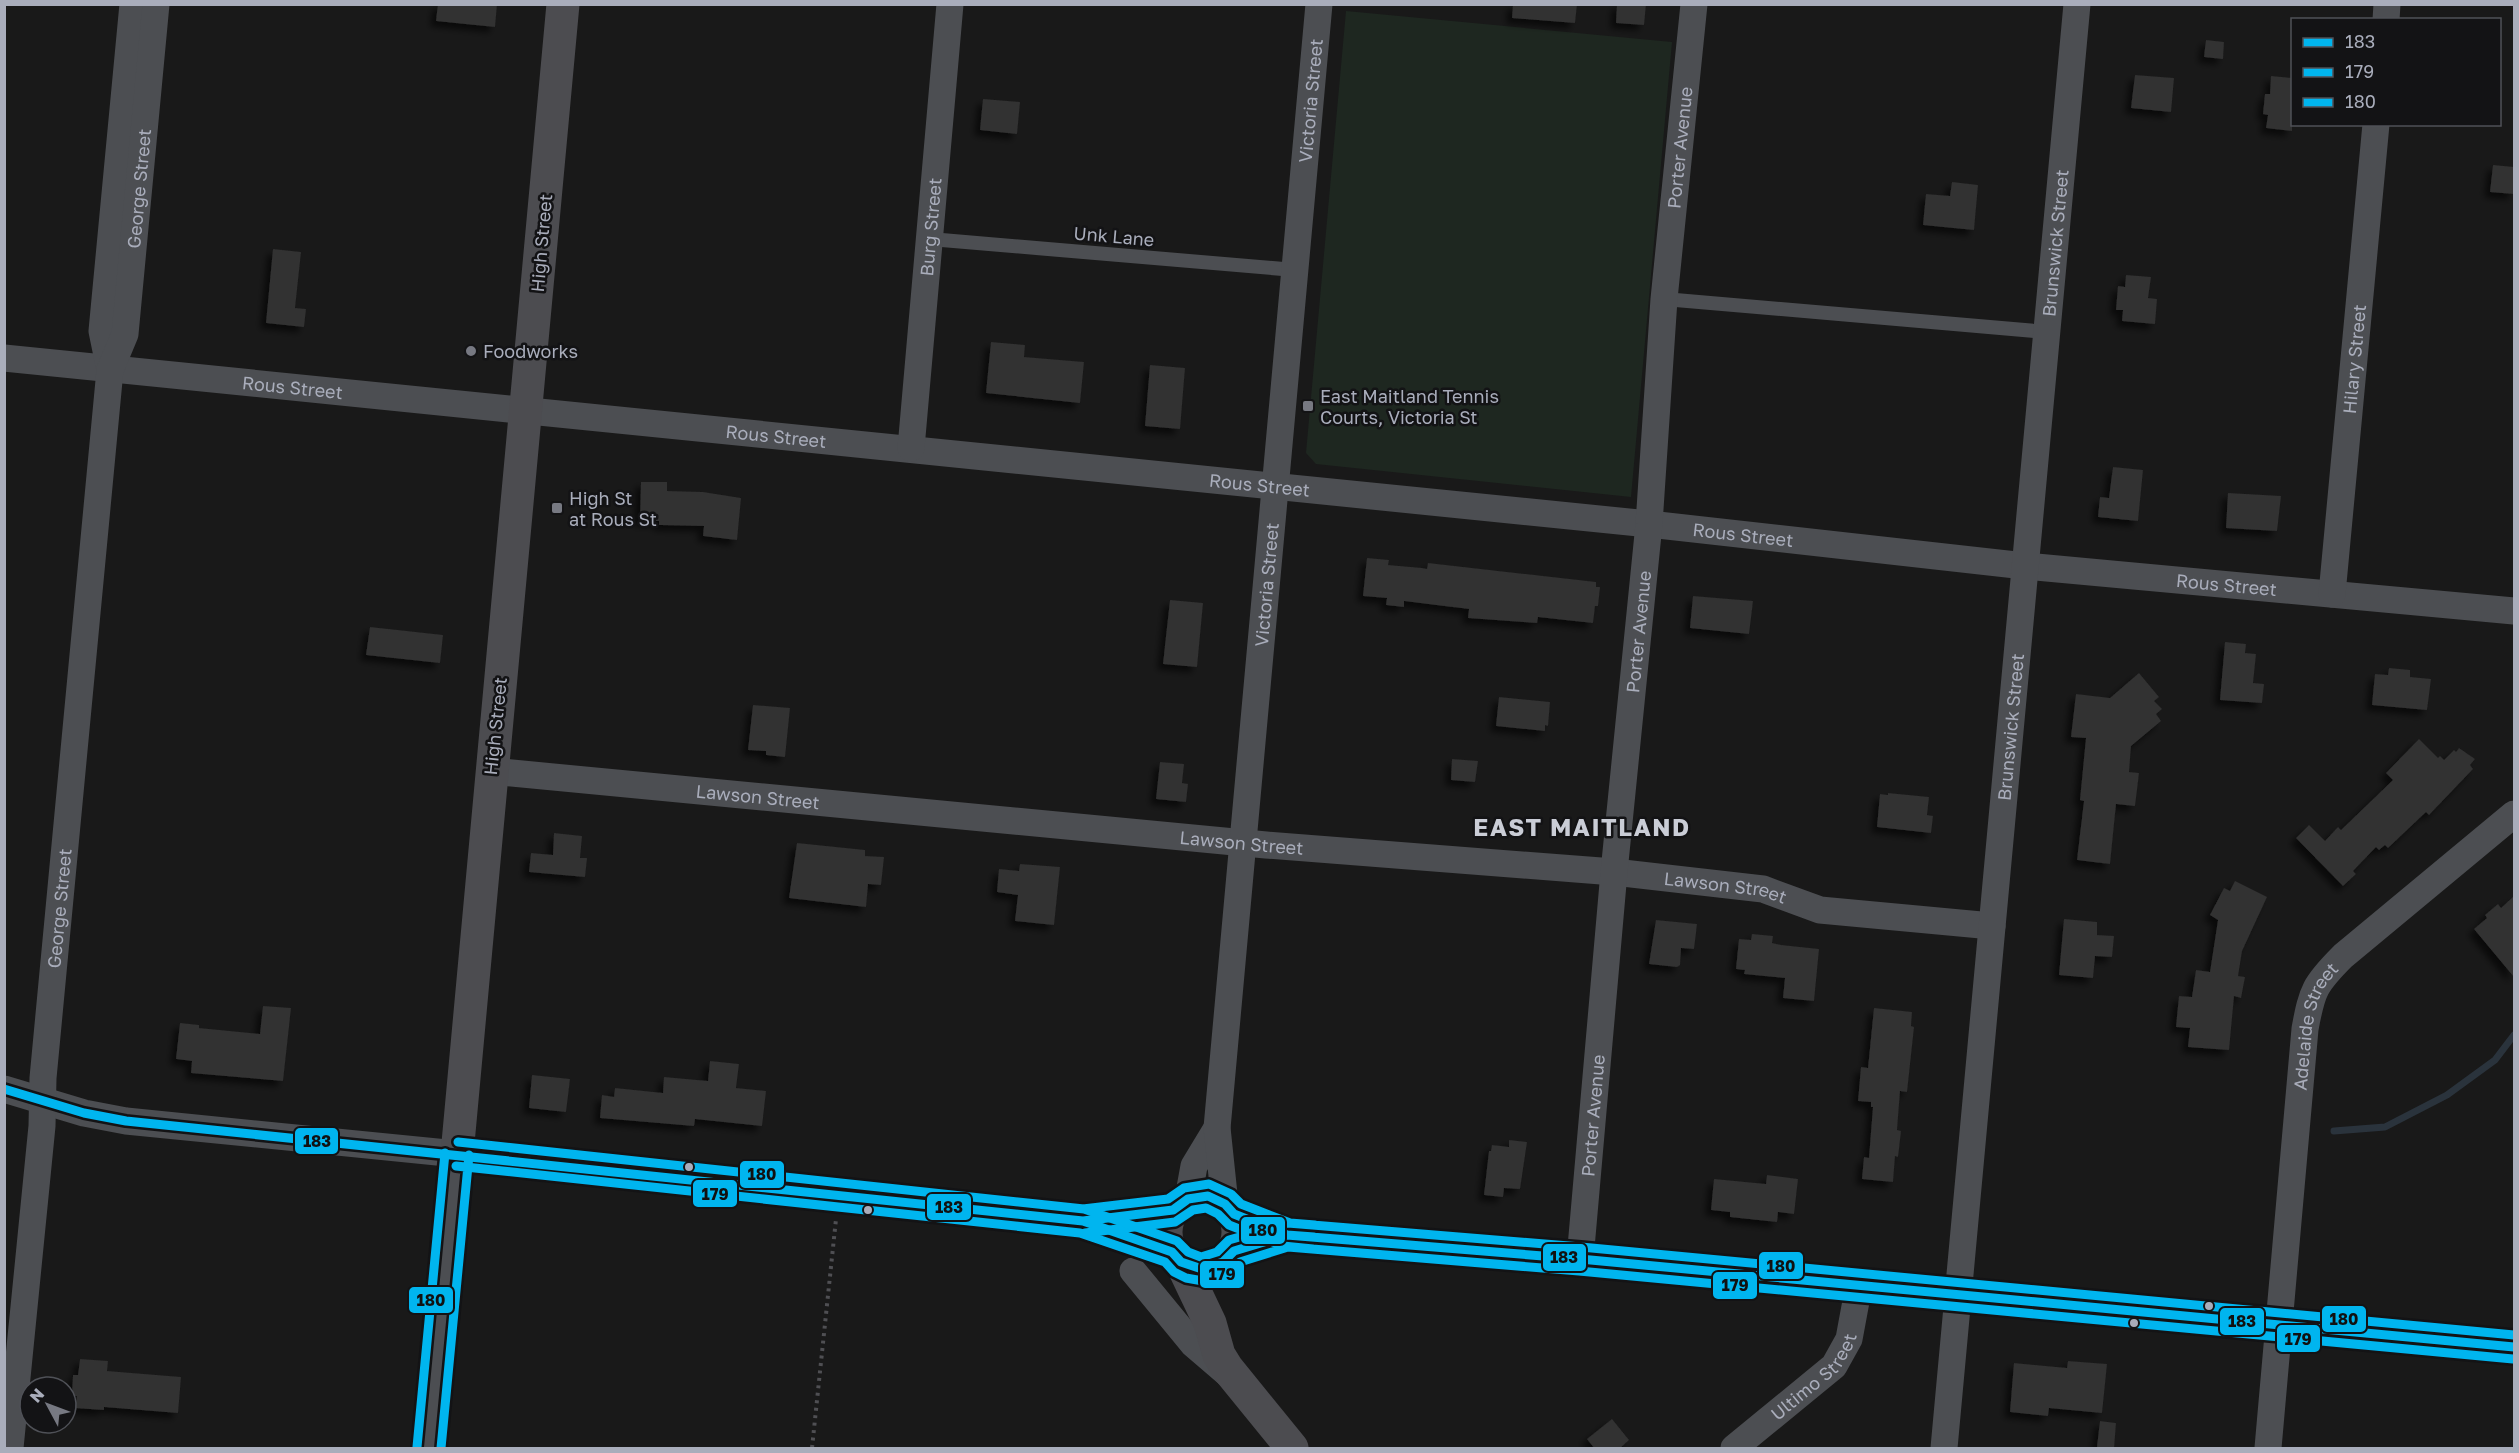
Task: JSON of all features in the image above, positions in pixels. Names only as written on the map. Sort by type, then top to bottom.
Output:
[{"type":"main road","name":"High Street","points":[[457,1154],[562,4]]},
{"type":"main road","points":[[457,1154],[1083,1221],[1131,1217],[1208,1196],[1230,1209],[1238,1226],[1238,1239],[1228,1256],[1210,1323]]},
{"type":"main road","points":[[1181,1204],[1166,1231],[1167,1242],[1210,1323],[1220,1355],[1238,1383],[1292,1449]]},
{"type":"main road","points":[[1083,1221],[1176,1257],[1191,1267],[1202,1269],[1213,1267],[1228,1256]]},
{"type":"street","name":"George Street","points":[[110,370],[102,331],[133,4]]},
{"type":"street","name":"George Street","points":[[10,1449],[42,1126],[45,1050],[110,370],[125,333],[156,4]]},
{"type":"street","name":"Burg Street","points":[[911,448],[950,4]]},
{"type":"street","name":"Victoria Street","points":[[1230,1209],[1217,1128],[1319,4]]},
{"type":"street","name":"Porter Avenue","points":[[1580,1259],[1614,872],[1649,524],[1664,299],[1694,4]]},
{"type":"street","name":"Brunswick Street","points":[[1944,1449],[2077,4]]},
{"type":"street","name":"Hilary Street","points":[[2332,594],[2376,126]]},
{"type":"street","name":"Rous Street","points":[[4,358],[911,448],[1649,524],[2025,566],[2514,611]]},
{"type":"street","name":"Lawson Street","points":[[491,771],[1242,843],[1614,872],[1762,890],[1820,910],[1992,926]]},
{"type":"street","name":"Adelaide Street","points":[[2268,1449],[2304,1029],[2311,995],[2324,975],[2343,956],[2514,814]]},
{"type":"street","points":[[4,1089],[42,1102],[126,1122],[457,1154]]},
{"type":"street","name":"Victoria Street","points":[[1181,1204],[1194,1166],[1217,1128]]},
{"type":"street","name":"High Street","points":[[429,1449],[457,1154]]},
{"type":"street","points":[[1230,1209],[1287,1235],[1580,1259],[2514,1347]]},
{"type":"street","points":[[1228,1256],[1287,1235]]},
{"type":"street","points":[[1133,1271],[1193,1344],[1238,1383]]},
{"type":"street","name":"Ultimo Street","points":[[1734,1449],[1834,1366],[1849,1339],[1859,1285]]},
{"type":"lane","name":"Unk Lane","points":[[930,239],[1295,270]]},
{"type":"lane","points":[[1664,299],[2047,332]]},
{"type":"path","points":[[812,1449],[839,1195]]},
{"type":"shaded area","points":[[1346,11],[1672,42],[1631,497],[1316,464],[1306,453]]},
{"type":"building","points":[[438,4],[497,4],[495,27],[436,21]]},
{"type":"building","points":[[1513,4],[1577,4],[1575,23],[1512,18]]},
{"type":"building","points":[[1617,4],[1646,4],[1644,25],[1616,23]]},
{"type":"building","points":[[2206,40],[2224,42],[2223,59],[2204,57]]},
{"type":"building","points":[[2135,75],[2174,78],[2171,112],[2131,108]]},
{"type":"building","points":[[2271,76],[2291,78],[2292,131],[2266,128],[2268,115],[2263,114],[2265,94],[2270,94]]},
{"type":"building","points":[[983,99],[1020,102],[1017,134],[980,130]]},
{"type":"building","points":[[2493,165],[2514,167],[2514,194],[2490,192]]},
{"type":"building","points":[[1952,182],[1978,185],[1974,230],[1923,225],[1926,194],[1950,196]]},
{"type":"building","points":[[273,249],[301,252],[295,308],[306,309],[304,327],[266,323]]},
{"type":"building","points":[[2126,275],[2151,277],[2148,298],[2157,299],[2155,324],[2122,321],[2123,310],[2116,310],[2118,286],[2125,287]]},
{"type":"building","points":[[991,342],[1025,345],[1024,357],[1084,362],[1080,403],[986,393]]},
{"type":"building","points":[[1150,365],[1185,368],[1180,429],[1145,426]]},
{"type":"building","points":[[2113,467],[2143,470],[2138,521],[2098,517],[2100,497],[2109,498]]},
{"type":"building","points":[[641,482],[667,482],[667,491],[703,492],[741,498],[737,540],[703,536],[704,526],[659,525],[659,521],[640,521]]},
{"type":"building","points":[[2228,493],[2281,496],[2277,531],[2226,528]]},
{"type":"building","points":[[1367,558],[1389,560],[1388,565],[1427,569],[1428,563],[1596,582],[1596,587],[1600,587],[1598,606],[1595,606],[1593,623],[1538,617],[1537,623],[1468,618],[1469,609],[1404,601],[1404,607],[1386,605],[1387,598],[1363,596]]},
{"type":"building","points":[[1693,596],[1753,601],[1749,634],[1690,628]]},
{"type":"building","points":[[1170,600],[1203,603],[1197,667],[1163,664]]},
{"type":"building","points":[[370,627],[443,635],[440,663],[366,655]]},
{"type":"building","points":[[2225,642],[2246,644],[2245,653],[2256,654],[2253,683],[2264,684],[2262,703],[2220,700]]},
{"type":"building","points":[[2389,668],[2410,670],[2410,677],[2431,679],[2427,710],[2372,705],[2375,674],[2388,675]]},
{"type":"building","points":[[2139,673],[2159,697],[2154,701],[2162,709],[2156,714],[2161,721],[2131,746],[2129,772],[2139,773],[2135,806],[2116,804],[2110,864],[2077,860],[2084,801],[2080,800],[2086,738],[2071,737],[2076,694],[2110,698]]},
{"type":"building","points":[[1499,697],[1550,702],[1548,726],[1545,725],[1545,731],[1496,726]]},
{"type":"building","points":[[753,705],[790,708],[785,757],[766,755],[766,751],[748,750]]},
{"type":"building","points":[[2419,739],[2438,758],[2440,756],[2444,760],[2459,748],[2475,759],[2470,765],[2473,769],[2429,815],[2426,812],[2388,848],[2385,845],[2379,850],[2376,847],[2353,871],[2356,874],[2343,886],[2296,838],[2309,825],[2325,841],[2338,827],[2341,830],[2393,780],[2386,773]]},
{"type":"building","points":[[1452,759],[1478,761],[1475,782],[1451,780]]},
{"type":"building","points":[[1160,762],[1184,764],[1182,783],[1188,784],[1186,802],[1156,799]]},
{"type":"building","points":[[1888,793],[1929,797],[1927,815],[1933,816],[1931,833],[1877,827],[1880,794],[1888,795]]},
{"type":"building","points":[[554,833],[582,836],[580,858],[587,858],[585,877],[529,872],[531,853],[553,855]]},
{"type":"building","points":[[797,843],[865,850],[865,856],[884,857],[881,885],[868,884],[866,907],[789,898]]},
{"type":"building","points":[[1020,864],[1060,867],[1054,925],[1015,921],[1018,895],[997,892],[999,869],[1019,871]]},
{"type":"building","points":[[2235,881],[2267,897],[2242,951],[2238,976],[2245,977],[2241,998],[2234,996],[2229,1050],[2188,1047],[2190,1028],[2176,1027],[2179,996],[2192,997],[2196,970],[2210,972],[2218,920],[2210,915],[2224,888],[2230,891]]},
{"type":"building","points":[[2514,896],[2514,977],[2474,929],[2498,904],[2501,908]]},
{"type":"building","points":[[2064,919],[2097,922],[2097,935],[2114,936],[2112,957],[2095,956],[2093,978],[2059,975]]},
{"type":"building","points":[[1656,920],[1697,924],[1694,949],[1681,948],[1680,965],[1677,967],[1649,964]]},
{"type":"building","points":[[1752,934],[1773,936],[1772,943],[1819,949],[1814,1001],[1783,998],[1785,978],[1744,974],[1745,970],[1736,969],[1739,939],[1751,940]]},
{"type":"building","points":[[263,1006],[291,1008],[283,1081],[191,1073],[192,1061],[176,1059],[180,1023],[199,1025],[199,1028],[260,1034]]},
{"type":"building","points":[[1874,1008],[1912,1012],[1911,1026],[1914,1027],[1907,1092],[1900,1091],[1897,1130],[1901,1131],[1898,1157],[1895,1156],[1893,1182],[1862,1179],[1864,1157],[1869,1158],[1873,1107],[1871,1107],[1871,1102],[1858,1101],[1861,1067],[1868,1068]]},
{"type":"building","points":[[710,1061],[739,1064],[736,1088],[766,1091],[762,1126],[695,1119],[694,1126],[600,1118],[602,1095],[614,1097],[615,1088],[663,1093],[664,1077],[708,1081]]},
{"type":"building","points":[[532,1075],[570,1079],[566,1112],[529,1108]]},
{"type":"building","points":[[1509,1140],[1527,1142],[1520,1189],[1504,1188],[1503,1197],[1484,1195],[1489,1151],[1492,1145],[1509,1147]]},
{"type":"building","points":[[1767,1175],[1798,1179],[1794,1214],[1778,1212],[1777,1222],[1730,1217],[1730,1212],[1711,1210],[1714,1179],[1766,1184]]},
{"type":"building","points":[[80,1359],[108,1361],[107,1371],[181,1377],[178,1413],[104,1407],[104,1410],[78,1408]]},
{"type":"building","points":[[2068,1361],[2107,1364],[2102,1413],[2049,1408],[2048,1416],[2010,1412],[2014,1363],[2067,1368]]},
{"type":"building","points":[[1612,1419],[1629,1440],[1619,1449],[1595,1449],[1587,1439]]},
{"type":"building","points":[[2100,1421],[2116,1423],[2114,1449],[2097,1447]]},
{"type":"waterway","points":[[2334,1131],[2385,1127],[2447,1095],[2495,1060],[2514,1035]]},
{"type":"transit line","name":"183","points":[[4,1089],[84,1113],[126,1121],[1083,1221],[1172,1252],[1181,1262],[1202,1269],[1223,1262],[1234,1251],[1287,1235],[1580,1259],[2514,1347]]},
{"type":"transit line","name":"180","points":[[458,1142],[1084,1209],[1177,1241],[1188,1252],[1201,1257],[1217,1252],[1229,1240],[1288,1223],[1581,1247],[2514,1335]]},
{"type":"transit line","name":"180","points":[[417,1447],[445,1153]]},
{"type":"transit line","name":"179","points":[[441,1448],[469,1155]]},
{"type":"transit line","name":"179","points":[[456,1166],[1080,1233],[1165,1262],[1174,1272],[1186,1278],[1203,1281],[1229,1272],[1240,1262],[1288,1247],[1579,1271],[2513,1359]]},
{"type":"transit line","name":"180","points":[[1083,1209],[1168,1199],[1184,1188],[1209,1184],[1231,1194],[1241,1204],[1290,1223],[1315,1225]]},
{"type":"transit line","name":"183","points":[[1083,1221],[1173,1210],[1188,1199],[1208,1196],[1225,1204],[1234,1214],[1287,1235],[1314,1237]]},
{"type":"transit line","name":"179","points":[[1085,1233],[1175,1222],[1193,1210],[1206,1208],[1218,1214],[1229,1225],[1283,1246],[1313,1249]]},
{"type":"place","name":"Foodworks","points":[[471,351]]},
{"type":"place","name":"East Maitland Tennis Courts, Victoria St","points":[[1308,406]]},
{"type":"place","name":"High St at Rous St","points":[[557,508]]},
{"type":"district","name":"EAST MAITLAND","points":[[1582,826]]}]
